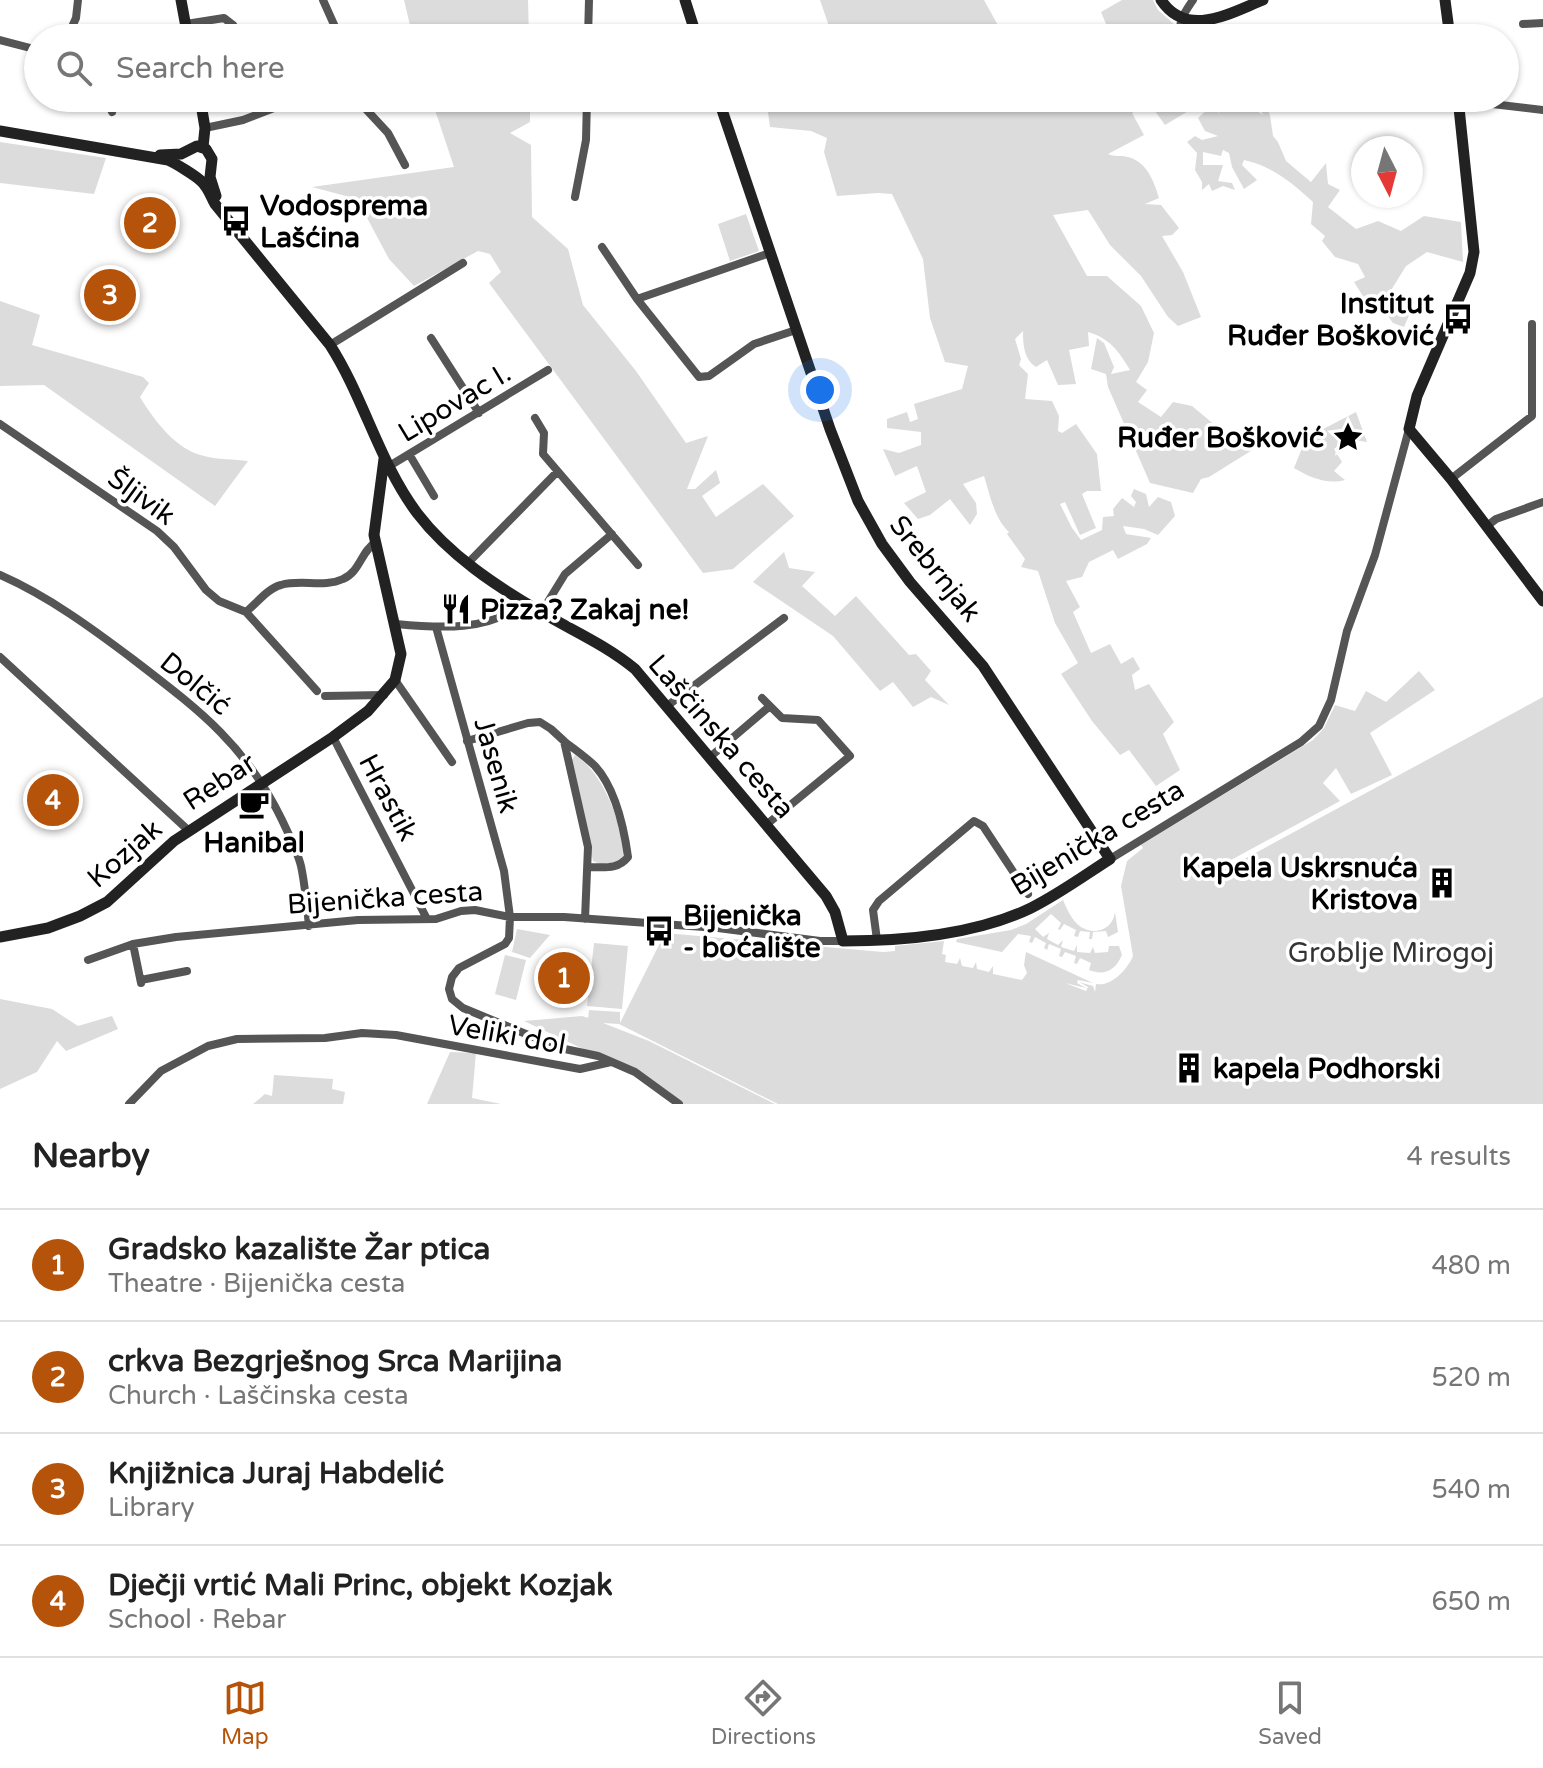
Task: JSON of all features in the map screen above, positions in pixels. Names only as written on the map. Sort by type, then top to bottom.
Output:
[{"type":"main road","points":[[181,0],[186,24]]},
{"type":"main road","points":[[685,0],[693,24]]},
{"type":"main road","points":[[1161,0],[1170,12],[1182,18],[1205,21],[1263,0]]},
{"type":"main road","points":[[1445,0],[1448,24]]},
{"type":"main road","points":[[202,112],[203,147]]},
{"type":"main road","name":"Srebrnjak","points":[[723,112],[848,477],[871,525],[910,582],[983,666],[1110,859]]},
{"type":"main road","name":"Bijenička cesta","points":[[1409,429],[1417,396],[1470,273],[1474,252],[1459,112]]},
{"type":"main road","points":[[0,131],[168,160],[195,177],[203,176],[211,169],[211,155],[203,147],[193,147],[182,160],[183,168]]},
{"type":"main road","points":[[144,155],[186,152]]},
{"type":"main road","name":"Laščinska cesta","points":[[211,169],[212,185],[221,211]]},
{"type":"main road","name":"Laščinska cesta","points":[[195,177],[204,184],[221,211],[330,345],[344,367],[385,465],[434,533],[468,563],[524,602],[616,654],[635,669],[831,904],[843,941]]},
{"type":"main road","points":[[1409,429],[1451,479],[1543,601]]},
{"type":"main road","points":[[385,465],[374,526],[396,624]]},
{"type":"main road","points":[[379,491],[389,487],[400,488]]},
{"type":"main road","name":"Rebar","points":[[188,830],[333,737],[385,695],[395,680],[401,654],[396,624]]},
{"type":"main road","name":"Kozjak","points":[[0,937],[48,928],[107,902],[188,830]]},
{"type":"main road","name":"Bijenička cesta","points":[[843,941],[959,931],[1001,920],[1046,900],[1110,859]]},
{"type":"street","points":[[73,24],[78,0]]},
{"type":"street","points":[[323,0],[334,24]]},
{"type":"street","points":[[588,24],[589,0]]},
{"type":"street","points":[[1182,24],[1182,18],[1193,0]]},
{"type":"street","points":[[186,24],[224,18],[232,24]]},
{"type":"street","points":[[1523,24],[1543,23]]},
{"type":"street","points":[[0,40],[24,46]]},
{"type":"street","points":[[1519,107],[1543,110]]},
{"type":"street","points":[[205,128],[264,112]]},
{"type":"street","points":[[369,112],[388,133],[405,165]]},
{"type":"street","points":[[575,197],[586,140],[587,112]]},
{"type":"street","points":[[602,247],[637,299],[699,377],[709,376],[758,342],[796,330]]},
{"type":"street","points":[[637,299],[770,253]]},
{"type":"street","points":[[330,345],[463,263]]},
{"type":"street","points":[[1451,479],[1532,416],[1532,324]]},
{"type":"street","points":[[431,338],[479,413]]},
{"type":"street","name":"Lipovac I.","points":[[385,465],[409,454],[548,370]]},
{"type":"street","points":[[535,418],[544,433],[543,454],[638,565]]},
{"type":"street","name":"Šljivik","points":[[0,424],[157,531],[174,547],[206,590],[219,601],[246,612],[321,694],[385,695]]},
{"type":"street","name":"Bijenička cesta","points":[[1110,859],[1301,742],[1319,726],[1331,700],[1355,603],[1379,543],[1409,429]]},
{"type":"street","points":[[409,454],[434,496]]},
{"type":"street","points":[[468,563],[557,472]]},
{"type":"street","points":[[1487,526],[1496,519],[1543,502]]},
{"type":"street","points":[[541,613],[565,574],[612,534]]},
{"type":"street","points":[[246,612],[280,585],[333,583],[348,577],[368,547],[376,542]]},
{"type":"street","name":"Dolčić","points":[[0,575],[22,585],[105,638],[191,703],[248,760],[262,781],[300,863],[309,926]]},
{"type":"street","points":[[396,624],[460,626],[502,618],[524,602]]},
{"type":"street","points":[[667,706],[784,618]]},
{"type":"street","name":"Jasenik","points":[[436,627],[504,871],[510,917]]},
{"type":"street","name":"Rebar","points":[[0,657],[188,830]]},
{"type":"street","points":[[395,680],[452,762]]},
{"type":"street","points":[[762,698],[782,718],[818,720],[850,756],[766,825]]},
{"type":"street","points":[[710,757],[770,706]]},
{"type":"street","points":[[467,741],[540,722],[594,765],[607,782],[628,857],[614,867],[588,867]]},
{"type":"street","name":"Hrastik","points":[[333,737],[427,919]]},
{"type":"street","points":[[564,741],[585,825],[588,867],[585,919]]},
{"type":"street","points":[[877,940],[873,910],[879,901],[974,821],[983,826],[1028,894]]},
{"type":"street","name":"Bijenička cesta","points":[[88,960],[133,944],[199,934],[358,920],[427,919],[475,910],[510,917],[727,929],[809,940],[843,941]]},
{"type":"street","name":"Veliki dol","points":[[510,917],[509,938],[505,944],[475,958],[459,968],[452,977],[449,989],[452,999],[463,1008],[560,1048],[611,1062]]},
{"type":"street","points":[[133,944],[141,983],[187,971]]},
{"type":"street","name":"Veliki dol","points":[[129,1104],[161,1071],[208,1046],[237,1039],[325,1038],[362,1033],[396,1035],[580,1069],[611,1062]]},
{"type":"street","points":[[611,1062],[635,1072],[679,1104]]},
{"type":"green space","points":[[404,0],[528,0],[529,24],[410,24]]},
{"type":"green space","points":[[820,0],[984,0],[997,24],[828,24]]},
{"type":"green space","points":[[1122,0],[1153,0],[1158,10],[1174,24],[1106,24],[1101,12]]},
{"type":"green space","points":[[436,112],[530,112],[530,122],[510,133],[531,145],[532,217],[568,249],[583,305],[636,371],[686,443],[708,436],[687,489],[695,489],[716,470],[720,483],[702,496],[716,517],[763,484],[794,516],[733,569],[703,573],[489,283],[501,272],[490,254],[478,251],[414,286],[389,259],[357,199],[312,187],[454,167]]},
{"type":"green space","points":[[768,112],[1134,112],[1144,135],[1108,154],[1135,160],[1149,173],[1159,198],[1145,204],[1161,205],[1179,228],[1172,235],[1162,236],[1183,272],[1201,317],[1178,326],[1168,317],[1141,276],[1110,245],[1088,210],[1053,215],[1087,276],[1107,276],[1141,306],[1154,333],[1148,362],[1136,382],[1147,390],[1138,402],[1161,417],[1173,402],[1192,406],[1234,441],[1254,449],[1201,479],[1193,493],[1150,483],[1108,387],[1106,374],[1091,369],[1097,338],[1104,343],[1114,367],[1111,374],[1130,370],[1113,346],[1088,332],[1089,346],[1069,350],[1076,384],[1058,385],[1047,360],[1036,367],[1029,360],[1023,331],[1015,339],[1021,359],[1019,365],[1028,374],[1025,399],[1052,401],[1059,416],[1058,431],[1062,433],[1076,424],[1097,454],[1101,491],[1082,494],[1096,528],[1080,535],[1065,502],[1060,504],[1081,540],[1102,530],[1103,517],[1114,516],[1113,509],[1122,498],[1134,507],[1136,502],[1131,496],[1134,489],[1146,494],[1149,507],[1158,497],[1171,502],[1175,516],[1158,535],[1123,526],[1126,534],[1151,538],[1147,544],[1118,559],[1113,550],[1089,562],[1082,577],[1066,581],[1080,607],[1073,612],[1091,653],[1110,644],[1121,664],[1133,657],[1140,669],[1132,675],[1135,690],[1149,684],[1174,722],[1163,734],[1180,770],[1156,786],[1129,750],[1120,755],[1092,721],[1061,674],[1078,663],[1055,623],[1038,571],[1021,567],[1025,559],[996,513],[984,476],[963,484],[976,503],[977,514],[970,525],[950,499],[930,515],[918,519],[904,503],[926,492],[917,466],[895,476],[883,449],[899,453],[921,445],[921,432],[887,428],[887,419],[907,412],[910,422],[918,419],[914,404],[962,389],[968,366],[945,362],[930,318],[923,259],[892,194],[837,196],[824,152],[827,138],[811,131],[770,127]]},
{"type":"green space","points":[[1156,112],[1187,112],[1165,125]]},
{"type":"green space","points":[[1204,112],[1258,112],[1263,115],[1262,112],[1269,112],[1273,136],[1286,161],[1311,182],[1326,163],[1328,184],[1340,190],[1328,207],[1356,229],[1378,221],[1401,231],[1424,216],[1461,222],[1463,262],[1427,252],[1406,266],[1390,292],[1411,311],[1404,327],[1393,323],[1388,316],[1389,309],[1368,304],[1354,282],[1365,277],[1358,264],[1335,257],[1322,241],[1325,236],[1311,224],[1313,202],[1281,176],[1264,166],[1244,160],[1242,165],[1257,180],[1244,189],[1232,167],[1229,153],[1223,150],[1221,156],[1203,152],[1203,165],[1223,165],[1218,181],[1232,183],[1235,190],[1223,186],[1212,191],[1209,184],[1202,190],[1202,182],[1195,170],[1197,153],[1187,142],[1195,136],[1202,140],[1218,136],[1205,131],[1198,118]]},
{"type":"green space","points":[[0,142],[106,158],[94,194],[0,183]]},
{"type":"green space","points":[[746,214],[759,251],[730,261],[718,224]]},
{"type":"green space","points":[[0,301],[40,315],[32,345],[143,377],[149,383],[140,397],[159,424],[184,447],[209,457],[248,461],[215,506],[44,385],[0,386]]},
{"type":"green space","points":[[1356,412],[1367,442],[1347,439],[1334,449],[1342,462],[1334,471],[1345,480],[1332,482],[1318,479],[1294,468],[1306,438]]},
{"type":"green space","points":[[784,552],[789,568],[815,572],[802,586],[835,616],[856,596],[909,655],[916,654],[931,671],[925,680],[949,705],[931,697],[913,707],[893,682],[880,691],[833,636],[753,582]]},
{"type":"green space","name":"Groblje Mirogoj","points":[[1419,671],[1435,690],[1370,733],[1392,775],[1351,794],[1336,768],[1323,783],[1340,801],[1231,860],[1222,871],[1543,697],[1543,1104],[778,1104],[619,1024],[603,1023],[649,1041],[775,1104],[684,1104],[661,1086],[524,1021],[588,1018],[589,1010],[620,1012],[620,1023],[665,933],[883,952],[895,951],[895,946],[944,941],[942,954],[946,955],[945,962],[957,964],[960,958],[962,966],[973,968],[976,962],[977,969],[989,972],[993,966],[993,974],[1022,980],[1027,973],[1024,965],[1026,952],[1093,983],[1078,980],[1077,983],[1086,988],[1065,983],[1086,991],[1088,987],[1079,982],[1093,986],[1095,992],[1096,984],[1107,983],[1118,976],[1133,956],[1121,886],[1127,861],[1143,848],[1141,845],[1313,740],[1324,728],[1335,705],[1355,711],[1366,691],[1386,702]]},
{"type":"green space","points":[[575,755],[594,774],[610,800],[622,843],[623,856],[619,862],[600,864],[593,861],[571,761]]},
{"type":"green space","points":[[1063,900],[1075,922],[1087,930],[1098,931],[1107,927],[1115,912],[1118,932],[1108,937],[1106,931],[1093,932],[1092,939],[1089,939],[1090,932],[1080,931],[1078,937],[1074,936],[1076,930],[1064,924],[1058,929],[1061,923],[1051,914],[1035,929],[1043,937],[1049,933],[1047,939],[1058,945],[1063,940],[1061,947],[1074,951],[1077,945],[1077,952],[1090,953],[1093,947],[1095,953],[1108,952],[1109,946],[1119,946],[1122,955],[1116,965],[1104,972],[1089,970],[1091,963],[1080,958],[1077,964],[1074,963],[1076,956],[1065,952],[1062,957],[1059,956],[1061,949],[1049,944],[1047,950],[1044,948],[1046,943],[1035,937],[1032,943],[1029,942],[1031,936],[1018,934],[1002,952],[956,942],[957,939],[1011,930]]},
{"type":"green space","points":[[517,929],[550,935],[530,958],[512,952]]},
{"type":"green space","points":[[594,943],[628,946],[622,1009],[587,1006]]},
{"type":"green space","points":[[505,955],[526,960],[516,1000],[495,994]]},
{"type":"green space","points":[[0,999],[52,1009],[78,1026],[112,1016],[118,1029],[66,1051],[57,1041],[37,1072],[0,1089]]},
{"type":"green space","points":[[450,1052],[476,1053],[472,1098],[501,1104],[427,1104]]},
{"type":"green space","points":[[274,1075],[333,1079],[332,1089],[345,1092],[343,1104],[253,1104],[265,1094],[272,1096]]},
{"type":"place","name":"Vodosprema Lašćina","points":[[236,221]]},
{"type":"place","name":"crkva Bezgrješnog Srca Marijina","points":[[150,223]]},
{"type":"place","name":"Knjižnica Juraj Habdelić","points":[[110,295]]},
{"type":"place","name":"Institut Ruđer Bošković","points":[[1458,319]]},
{"type":"place","name":"Ruđer Bošković","points":[[1348,437]]},
{"type":"place","name":"Pizza? Zakaj ne!","points":[[456,609]]},
{"type":"place","name":"Dječji vrtić Mali Princ, objekt Kozjak","points":[[53,800]]},
{"type":"place","name":"Hanibal","points":[[254,804]]},
{"type":"place","name":"Kapela Uskrsnuća Kristova","points":[[1442,883]]},
{"type":"place","name":"Bijenička - boćalište","points":[[659,931]]},
{"type":"place","name":"Gradsko kazalište Žar ptica","points":[[564,978]]},
{"type":"place","name":"kapela Podhorski","points":[[1189,1068]]}]
